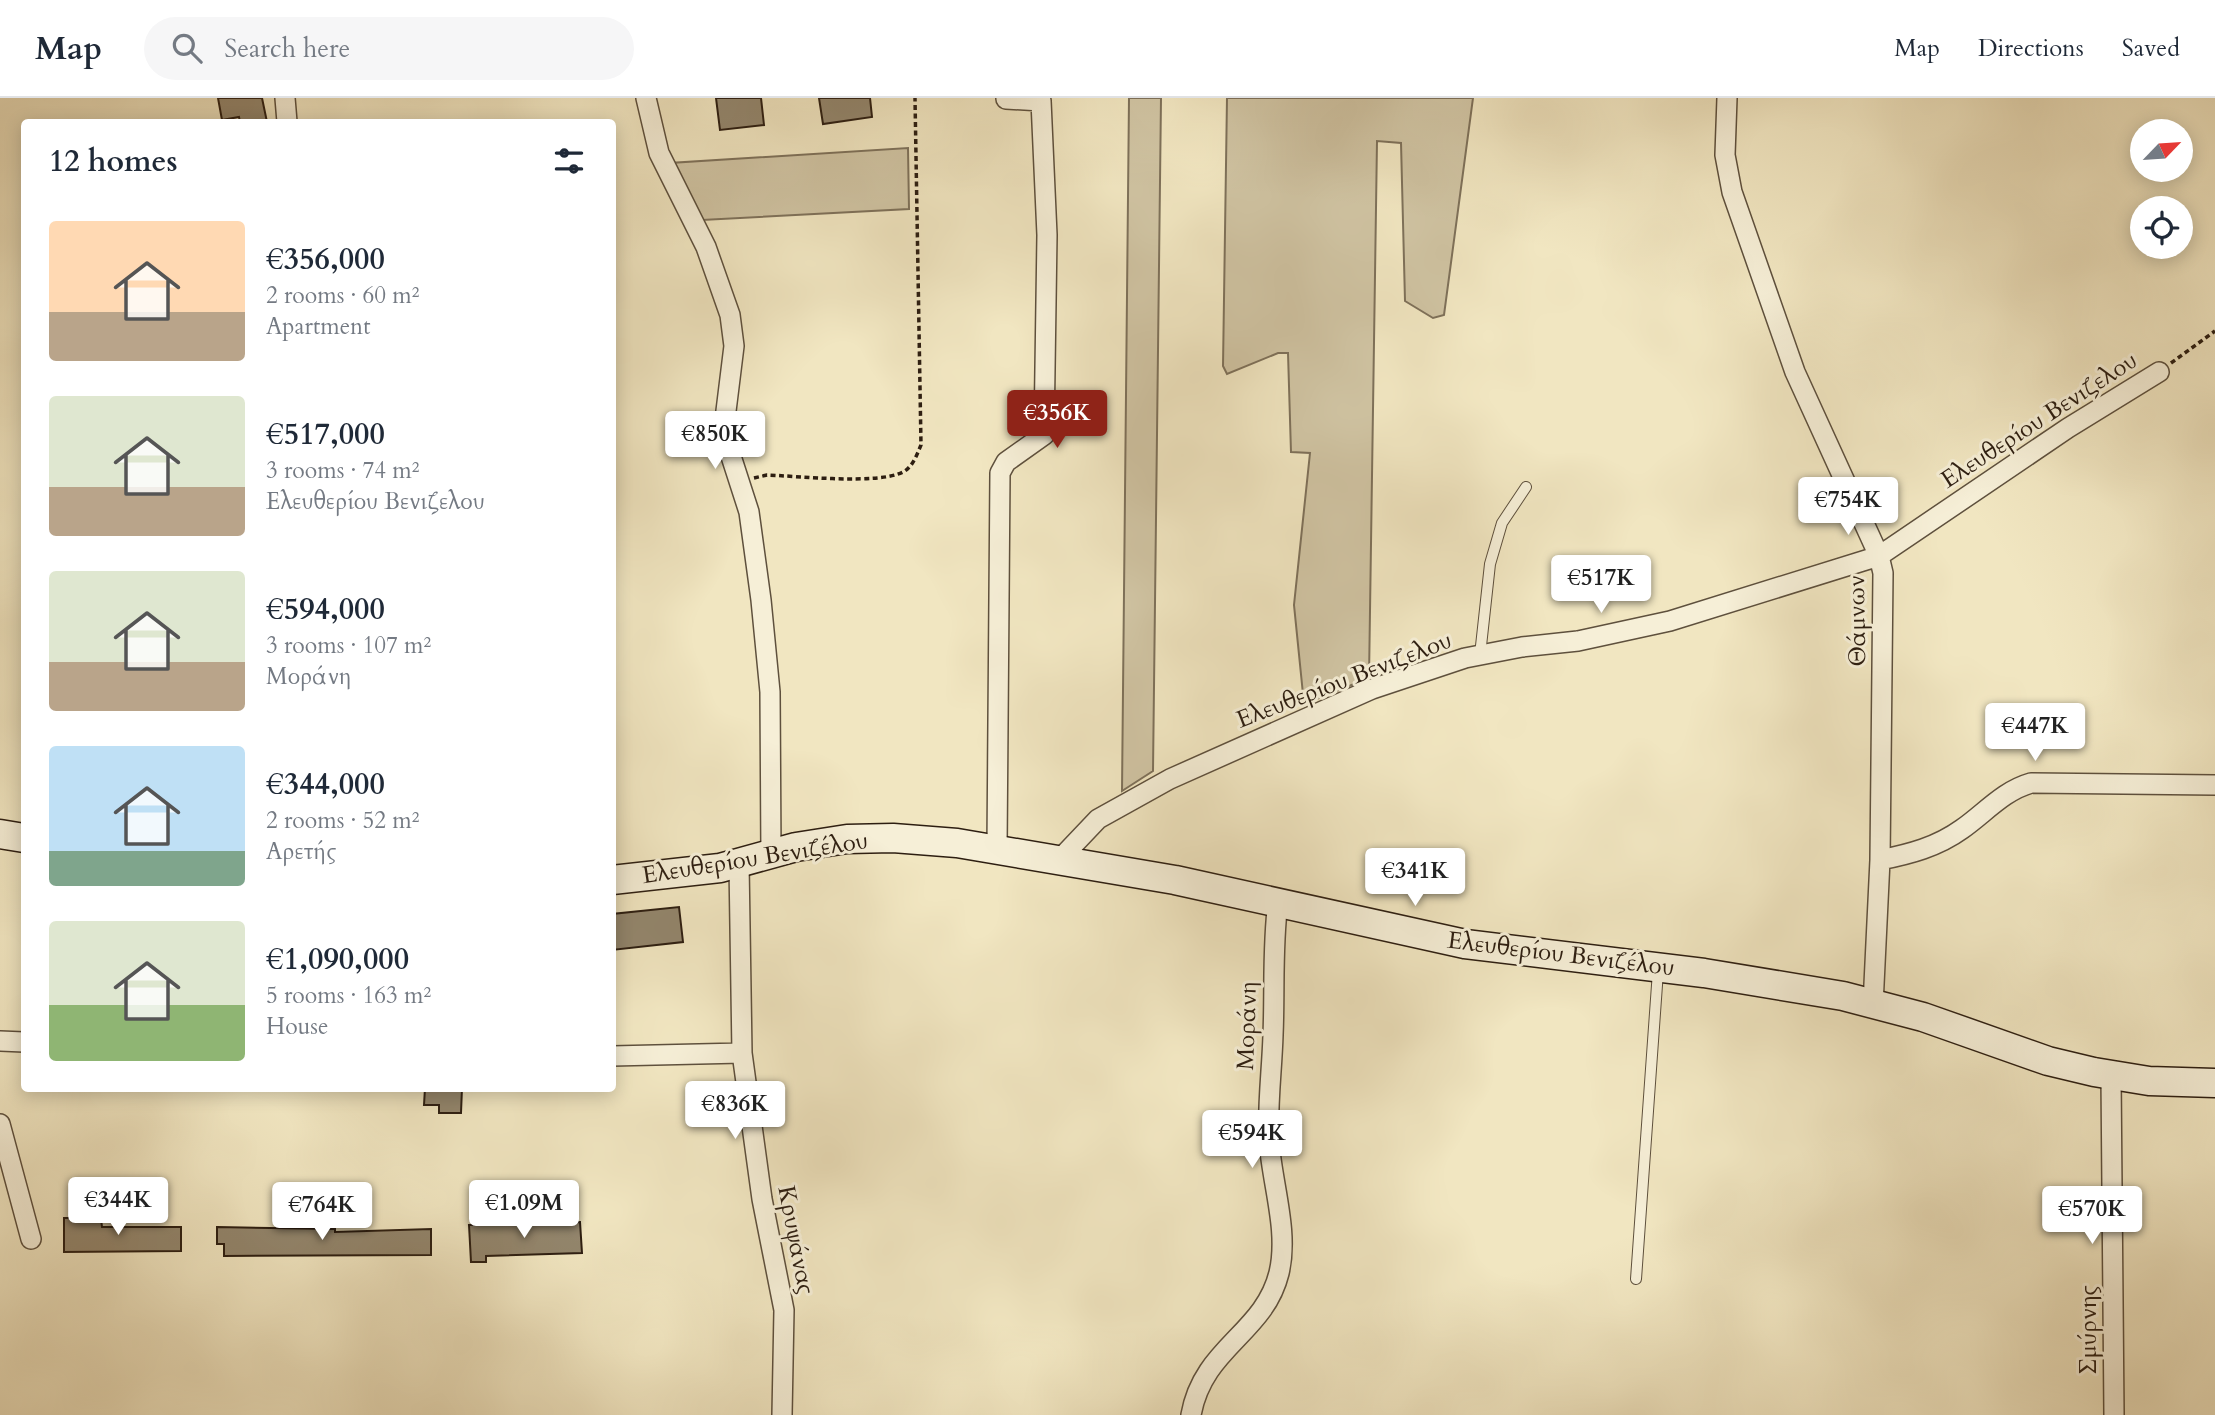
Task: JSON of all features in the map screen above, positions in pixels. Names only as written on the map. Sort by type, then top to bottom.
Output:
[{"type":"main road","points":[[0,834],[21,838]]},
{"type":"main road","name":"Ελευθερίου Βενιζέλου","points":[[616,880],[698,872],[811,844],[866,838],[925,839],[997,848],[1278,902],[1465,944],[1658,967],[1825,993],[1923,1017],[2048,1061],[2111,1076],[2149,1081],[2215,1083]]},
{"type":"street","points":[[285,98],[287,119]]},
{"type":"street","points":[[646,98],[659,153],[706,247],[730,316],[734,346],[725,419],[729,450],[740,481],[756,557],[770,692],[771,855]]},
{"type":"street","name":"Θάμνων","points":[[1727,98],[1725,155],[1732,192],[1795,372],[1879,556],[1884,587],[1880,860],[1873,1005]]},
{"type":"street","points":[[997,848],[1000,472],[1006,462],[1044,435],[1047,236],[1041,101],[1006,99]]},
{"type":"street","name":"Ελευθερίου Βενιζελου","points":[[1060,859],[1098,819],[1201,764],[1372,689],[1436,666],[1480,654],[1578,640],[1671,621],[1879,556],[2068,428],[2159,372]]},
{"type":"street","points":[[1880,860],[1905,855],[1943,841],[2016,788],[2031,783],[2215,785]]},
{"type":"street","name":"Κρυψάνας","points":[[739,864],[741,1053],[762,1199],[784,1310],[782,1415]]},
{"type":"street","name":"Μοράνη","points":[[1191,1415],[1205,1374],[1263,1308],[1279,1272],[1279,1217],[1269,1139],[1273,943],[1278,902]]},
{"type":"street","points":[[0,1041],[21,1042]]},
{"type":"street","points":[[616,1056],[741,1053]]},
{"type":"street","name":"Σμύρνης","points":[[2111,1076],[2114,1415]]},
{"type":"street","points":[[0,1124],[31,1238]]},
{"type":"lane","points":[[1480,654],[1490,564],[1502,523],[1526,487]]},
{"type":"lane","points":[[1636,1279],[1658,967]]},
{"type":"path","points":[[740,481],[767,475],[883,476],[904,471],[915,459],[921,445],[921,380],[915,98]]},
{"type":"path","points":[[2159,372],[2215,331]]},
{"type":"shaded area","points":[[1129,98],[1161,98],[1153,771],[1122,791]]},
{"type":"shaded area","points":[[1227,98],[1473,98],[1444,315],[1433,318],[1405,301],[1401,143],[1377,141],[1369,678],[1304,704],[1294,605],[1310,453],[1291,452],[1288,353],[1278,353],[1227,374],[1223,366]]},
{"type":"shaded area","points":[[908,148],[909,209],[702,220],[670,163]]},
{"type":"building","points":[[218,98],[262,98],[266,119],[222,119]]},
{"type":"building","points":[[716,98],[761,98],[764,125],[720,130]]},
{"type":"building","points":[[819,98],[870,98],[872,117],[823,124]]},
{"type":"building","points":[[679,907],[683,942],[616,950],[616,914]]},
{"type":"building","points":[[425,1092],[462,1092],[461,1113],[439,1113],[439,1105],[424,1105]]},
{"type":"building","points":[[64,1218],[101,1218],[102,1227],[181,1227],[181,1251],[64,1252]]},
{"type":"building","points":[[580,1222],[582,1253],[486,1256],[486,1262],[471,1262],[469,1225]]},
{"type":"building","points":[[217,1227],[335,1229],[335,1232],[431,1229],[431,1255],[224,1256],[224,1244],[217,1244]]}]
